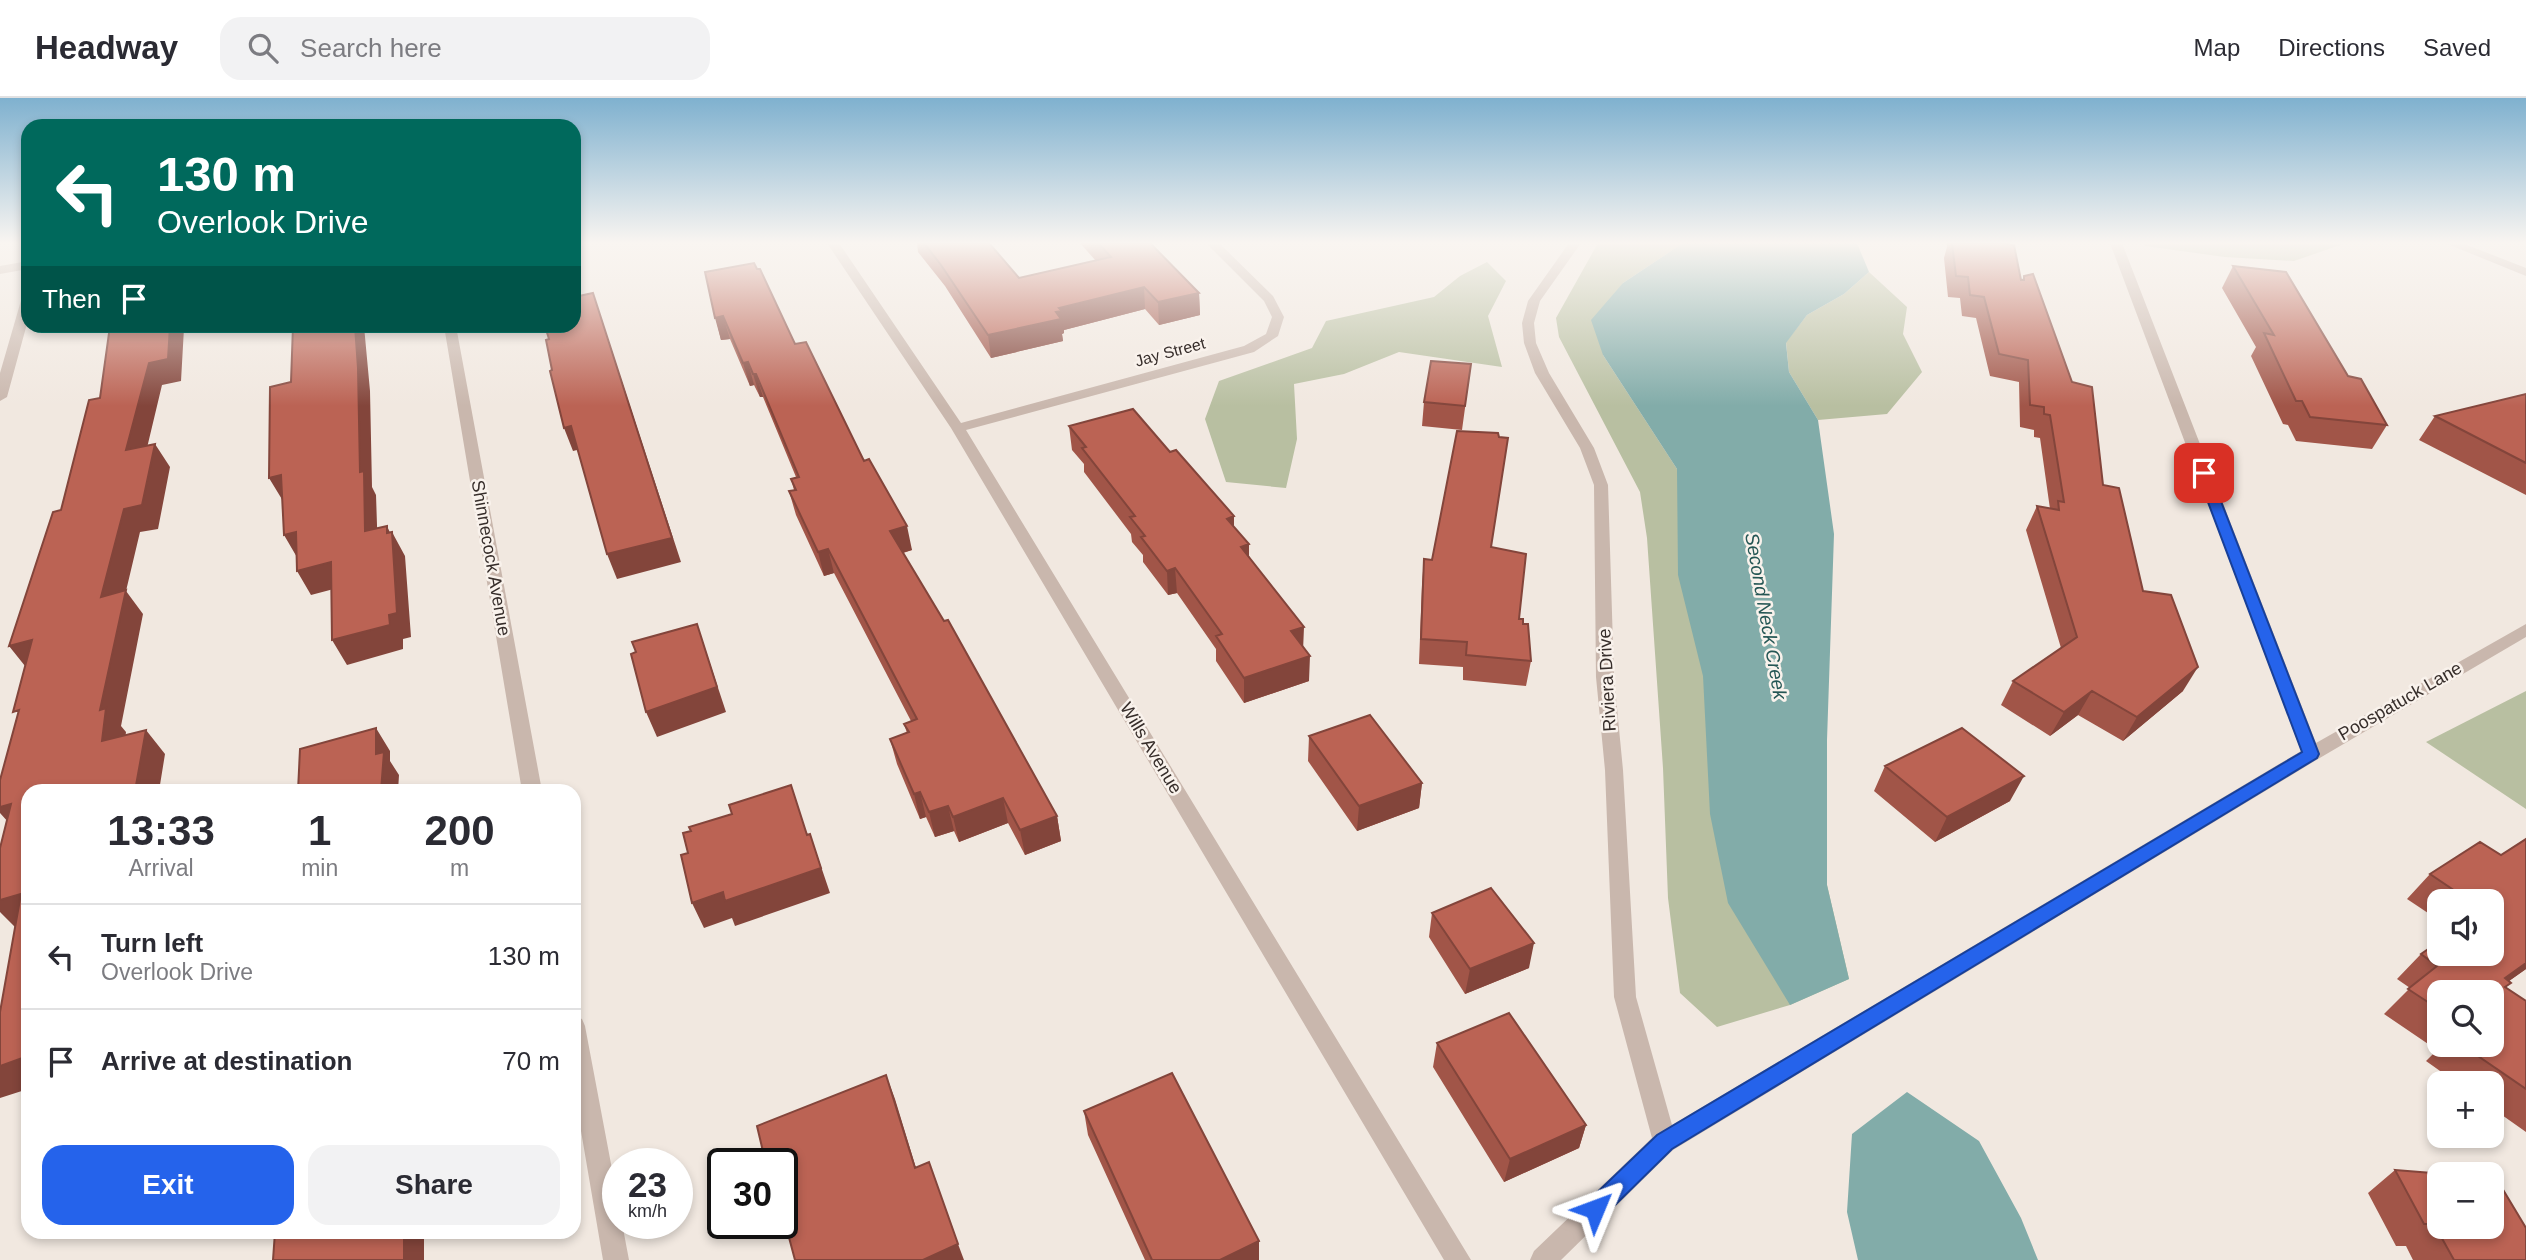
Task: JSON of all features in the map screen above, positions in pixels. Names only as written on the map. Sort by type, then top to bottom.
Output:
[{"type":"street","name":"Wills Avenue","points":[[870,297],[958,428],[1458,1260]]},
{"type":"street","name":"Jay Street","points":[[958,428],[1249,349],[1272,336],[1278,317],[1267,297]]},
{"type":"street","name":"Riviera Drive","points":[[1537,297],[1528,323],[1530,343],[1542,373],[1587,448],[1601,485],[1605,677],[1614,770],[1625,997],[1665,1142]]},
{"type":"street","points":[[2137,297],[2311,754]]},
{"type":"street","points":[[0,397],[21,322]]},
{"type":"street","name":"Shinnecock Avenue","points":[[451,333],[531,784]]},
{"type":"street","name":"Poospatuck Lane","points":[[1543,1260],[1665,1142],[2311,754],[2526,630]]},
{"type":"street","points":[[581,1066],[615,1260]]},
{"type":"green space","points":[[1433,297],[1498,297],[1488,316],[1502,367],[1399,352],[1344,374],[1294,384],[1297,439],[1286,488],[1226,482],[1205,419],[1219,381],[1312,348],[1326,321]]},
{"type":"green space","points":[[1568,297],[1619,297],[1603,355],[1677,469],[1827,740],[1827,885],[1849,979],[1790,1005],[1717,1027],[1680,993],[1668,898],[1663,768],[1647,538],[1640,492],[1559,337],[1556,318]]},
{"type":"green space","points":[[1838,297],[1896,297],[1907,307],[1903,334],[1922,372],[1887,414],[1818,420],[1789,372],[1786,342],[1807,315]]},
{"type":"green space","points":[[2526,691],[2526,809],[2426,742]]},
{"type":"water","name":"Second Neck Creek","points":[[1611,297],[1838,297],[1807,315],[1786,343],[1789,372],[1818,420],[1834,534],[1827,740],[1827,885],[1849,979],[1790,1005],[1728,903],[1710,814],[1703,676],[1678,575],[1677,469],[1603,355],[1591,320]]},
{"type":"water","points":[[1907,1092],[1979,1141],[2021,1218],[2038,1260],[1858,1260],[1847,1212],[1852,1134]]},
{"type":"building","points":[[581,297],[594,297],[672,538],[607,554],[571,426],[564,428],[550,371],[552,370],[546,340],[549,339],[547,333],[581,333]]},
{"type":"building","points":[[710,297],[773,297],[795,344],[806,342],[864,461],[869,459],[907,526],[890,531],[944,621],[948,620],[1057,816],[1020,830],[1003,798],[953,817],[948,806],[929,812],[920,792],[914,794],[890,739],[909,732],[904,724],[917,719],[828,549],[818,552],[789,491],[796,490],[791,479],[799,477],[756,374],[753,374],[748,362],[743,363],[723,316],[715,318]]},
{"type":"building","points":[[963,297],[1103,297],[1059,308],[1062,311],[1056,312],[1061,319],[988,335]]},
{"type":"building","points":[[1154,297],[1180,297],[1158,302]]},
{"type":"building","points":[[1984,297],[2041,297],[2072,382],[2092,387],[2103,485],[2119,488],[2143,591],[2171,595],[2198,667],[2137,717],[2092,691],[2064,712],[2013,681],[2077,637],[2037,506],[2059,510],[2058,501],[2064,502],[2050,415],[2044,414],[2044,407],[2030,405],[2028,360],[1999,354]]},
{"type":"building","points":[[2252,297],[2301,297],[2348,376],[2361,379],[2387,425],[2310,417],[2302,401],[2296,401],[2264,333],[2274,335]]},
{"type":"building","points":[[109,333],[170,333],[168,359],[149,363],[126,450],[155,444],[142,505],[124,509],[101,597],[126,590],[100,710],[106,708],[102,741],[146,730],[136,784],[21,784],[21,894],[0,900],[0,848],[11,804],[0,807],[0,780],[19,710],[13,712],[32,640],[9,646],[53,512],[61,510],[89,400],[100,398]]},
{"type":"building","points":[[293,333],[356,333],[360,472],[364,471],[365,531],[387,526],[387,533],[392,532],[397,613],[389,615],[390,625],[332,640],[331,562],[297,571],[296,532],[284,535],[281,475],[269,478],[270,387],[291,382]]},
{"type":"building","points":[[1431,361],[1471,364],[1465,406],[1424,402]]},
{"type":"building","points":[[2526,394],[2526,463],[2435,416]]},
{"type":"building","points":[[1133,409],[1170,452],[1176,450],[1234,516],[1227,519],[1249,544],[1241,547],[1304,627],[1291,631],[1310,656],[1244,678],[1216,636],[1222,634],[1175,568],[1167,571],[1141,537],[1145,536],[1130,517],[1135,516],[1082,448],[1086,447],[1069,426]]},
{"type":"building","points":[[1457,431],[1498,433],[1499,437],[1508,438],[1491,547],[1526,554],[1519,619],[1523,619],[1523,624],[1528,624],[1531,661],[1466,655],[1467,642],[1421,639],[1424,559],[1432,560]]},
{"type":"building","points":[[697,624],[717,687],[646,712],[631,654],[636,652],[632,642]]},
{"type":"building","points":[[1370,715],[1422,783],[1359,806],[1309,736]]},
{"type":"building","points":[[376,728],[376,754],[384,752],[382,784],[298,784],[300,749]]},
{"type":"building","points":[[1962,728],[2024,776],[1947,817],[1885,766]]},
{"type":"building","points":[[791,785],[821,868],[725,901],[723,892],[692,903],[681,855],[688,853],[683,833],[691,831],[689,827],[732,814],[729,805]]},
{"type":"building","points":[[2526,839],[2526,963],[2505,978],[2511,983],[2505,987],[2526,1001],[2526,1089],[2504,1074],[2504,1071],[2479,1057],[2504,1057],[2504,980],[2427,980],[2427,1001],[2408,989],[2437,966],[2504,966],[2504,889],[2452,889],[2430,874],[2480,842],[2501,855]]},
{"type":"building","points":[[1491,888],[1534,943],[1470,969],[1432,913]]},
{"type":"building","points":[[21,894],[21,1058],[0,1066],[0,1012]]},
{"type":"building","points":[[1509,1013],[1586,1125],[1510,1159],[1437,1043]]},
{"type":"building","points":[[1172,1073],[1259,1241],[1220,1260],[1152,1260],[1084,1111]]},
{"type":"building","points":[[886,1075],[915,1168],[929,1162],[958,1244],[923,1260],[795,1260],[789,1239],[798,1239],[798,1148],[762,1148],[757,1126]]},
{"type":"building","points":[[2395,1170],[2427,1173],[2427,1224],[2424,1224]]},
{"type":"building","points":[[2504,1191],[2526,1228],[2526,1260],[2454,1260],[2442,1239],[2504,1239]]},
{"type":"building","points":[[274,1239],[404,1239],[404,1260],[273,1260]]},
{"type":"route","points":[[1595,1209],[1665,1142],[2311,754],[2204,473]]}]
